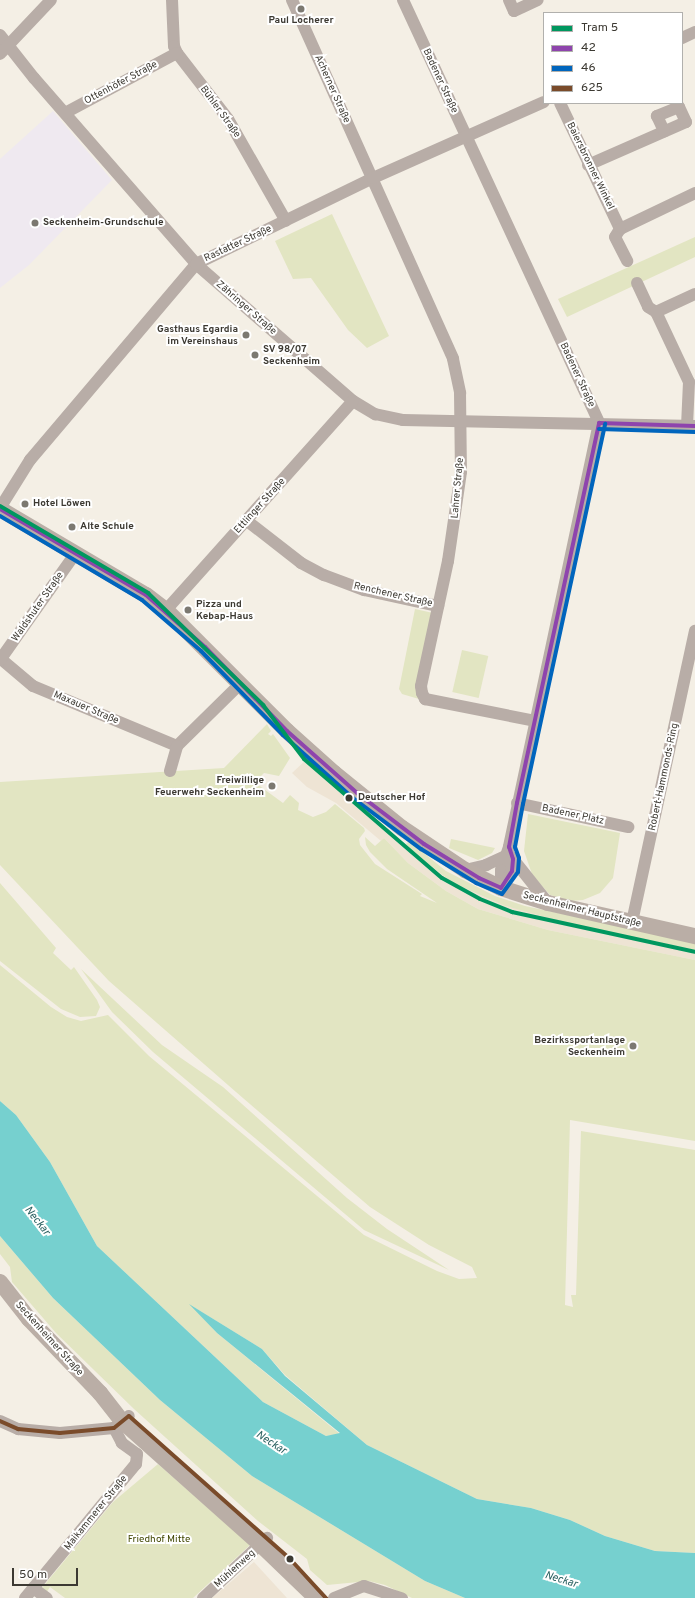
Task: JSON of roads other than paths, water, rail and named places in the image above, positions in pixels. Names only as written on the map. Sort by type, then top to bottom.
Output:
[{"type":"main road","name":"Seckenheimer Hauptstraße","points":[[0,509],[146,594],[166,610],[240,684],[334,774],[402,828],[465,870],[501,888],[548,903],[695,936]]},
{"type":"main road","name":"Seckenheimer Straße","points":[[0,1282],[38,1328],[100,1393],[122,1422],[264,1542],[301,1570],[326,1598]]},
{"type":"main road","name":"Seckenheimer Straße","points":[[264,1542],[316,1598]]},
{"type":"street","points":[[4,50],[51,0]]},
{"type":"street","name":"Bühler Straße","points":[[172,0],[174,46],[177,54],[228,119],[286,221]]},
{"type":"street","name":"Acherner Straße","points":[[292,0],[373,178]]},
{"type":"street","name":"Badener Straße","points":[[403,0],[599,423]]},
{"type":"street","points":[[509,0],[514,11],[538,0]]},
{"type":"street","points":[[683,38],[695,32]]},
{"type":"street","name":"Zähringer Straße","points":[[0,35],[4,50],[65,113],[196,264],[353,401],[375,414],[403,420],[691,426]]},
{"type":"street","name":"Ottenhöfer Straße","points":[[65,113],[177,54]]},
{"type":"street","name":"Rastatter Straße","points":[[0,509],[30,460],[196,264],[373,178],[543,102]]},
{"type":"street","name":"Baiersbronner Winkel","points":[[560,104],[620,229],[615,237],[627,262]]},
{"type":"street","points":[[588,164],[664,131]]},
{"type":"street","name":"Lahrer Straße","points":[[373,178],[454,359],[461,421],[461,472],[457,507],[421,686],[425,699],[535,721]]},
{"type":"street","points":[[620,229],[695,193]]},
{"type":"street","points":[[637,283],[648,307],[656,312],[689,382],[691,426]]},
{"type":"street","points":[[656,312],[695,294]]},
{"type":"street","name":"Ettlinger Straße","points":[[166,610],[353,401]]},
{"type":"street","points":[[501,888],[509,878],[509,854],[517,803],[599,423]]},
{"type":"street","name":"Renchener Straße","points":[[246,520],[301,563],[324,575],[364,590],[438,606]]},
{"type":"street","name":"Waldshuter Straße","points":[[1,660],[75,554]]},
{"type":"street","name":"Robert-Hammonds-Ring","points":[[632,922],[695,631]]},
{"type":"street","name":"Maxauer Straße","points":[[1,660],[33,686],[177,746]]},
{"type":"street","points":[[170,771],[177,746],[240,684]]},
{"type":"street","name":"Badener Platz","points":[[517,803],[628,827]]},
{"type":"street","points":[[465,870],[486,865],[509,854]]},
{"type":"street","points":[[509,854],[548,903]]},
{"type":"street","points":[[0,1421],[18,1429],[40,1433],[73,1433],[122,1422]]},
{"type":"street","name":"Maikammerer Straße","points":[[25,1598],[136,1464],[137,1454],[122,1443],[122,1422]]},
{"type":"street","name":"Mühlenweg","points":[[203,1598],[264,1542]]},
{"type":"street","points":[[334,1598],[364,1586],[402,1598]]},
{"type":"street","points":[[33,1588],[47,1598]]},
{"type":"water","name":"Neckar","points":[[0,1101],[16,1115],[50,1162],[97,1246],[263,1402],[326,1436],[340,1433],[217,1333],[189,1304],[262,1349],[285,1376],[367,1445],[477,1499],[531,1508],[570,1520],[605,1536],[655,1551],[695,1553],[695,1598],[465,1598],[425,1581],[252,1476],[160,1400],[53,1298],[0,1236]]},
{"type":"tram line","name":"5","points":[[0,506],[148,593],[263,705],[304,759],[442,878],[480,899],[512,912],[695,952]]},
{"type":"place","name":"Paul Locherer","points":[[301,9]]},
{"type":"place","name":"Seckenheim-Grundschule","points":[[35,223]]},
{"type":"place","name":"Gasthaus Egardia im Vereinshaus","points":[[246,335]]},
{"type":"place","name":"SV 98/07 Seckenheim","points":[[255,355]]},
{"type":"place","name":"Hotel Löwen","points":[[25,504]]},
{"type":"place","name":"Alte Schule","points":[[72,527]]},
{"type":"place","name":"Pizza und Kebap-Haus","points":[[188,610]]},
{"type":"place","name":"Freiwillige Feuerwehr Seckenheim","points":[[272,786]]},
{"type":"place","name":"Deutscher Hof","points":[[349,798]]},
{"type":"place","name":"Bezirkssportanlage Seckenheim","points":[[633,1046]]},
{"type":"park label","name":"Friedhof Mitte","points":[[159,1540]]}]
